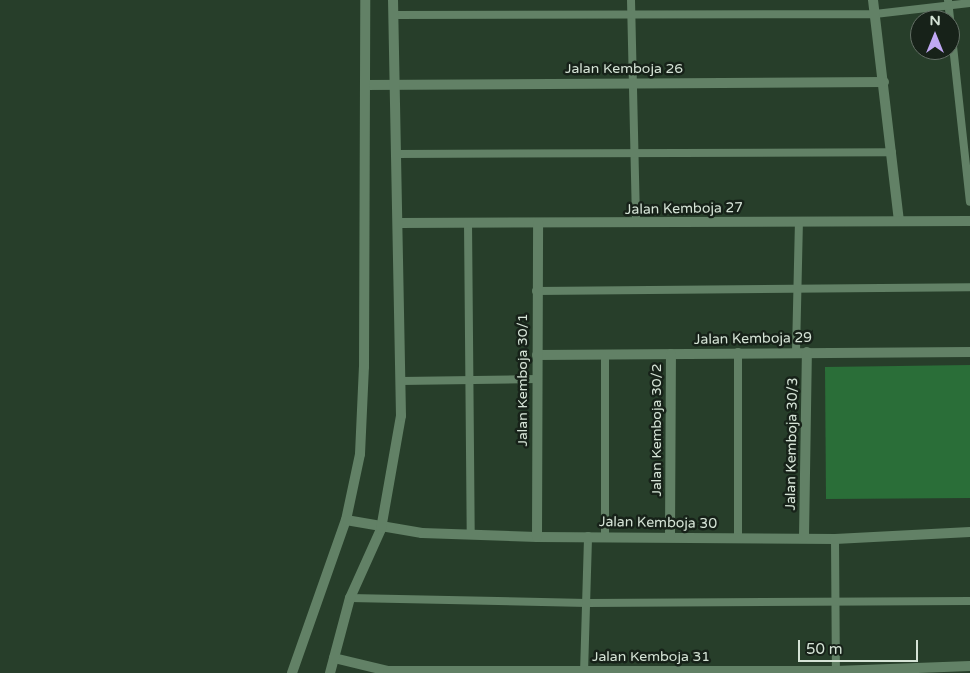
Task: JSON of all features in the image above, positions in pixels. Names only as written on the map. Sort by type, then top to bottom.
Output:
[{"type":"street","points":[[292,673],[346,520],[364,418],[365,0]]},
{"type":"street","points":[[330,673],[350,598],[381,529],[397,449],[401,381],[393,0]]},
{"type":"street","points":[[873,0],[900,220]]},
{"type":"street","name":"Jalan Kemboja 26","points":[[365,85],[884,82]]},
{"type":"street","name":"Jalan Kemboja 27","points":[[399,223],[970,221]]},
{"type":"street","name":"Jalan Kemboja 30/1","points":[[537,537],[536,291],[538,223]]},
{"type":"street","name":"Jalan Kemboja 29","points":[[537,355],[738,352],[970,352]]},
{"type":"street","name":"Jalan Kemboja 30/3","points":[[804,537],[807,352]]},
{"type":"street","name":"Jalan Kemboja 30/2","points":[[670,536],[671,354]]},
{"type":"street","name":"Jalan Kemboja 30","points":[[346,520],[381,529],[537,537],[605,535],[835,539],[970,532]]},
{"type":"street","name":"Jalan Kemboja 31","points":[[334,658],[388,671],[836,672],[970,666]]},
{"type":"lane","points":[[631,0],[636,223]]},
{"type":"lane","points":[[393,15],[631,13],[875,14],[948,2],[970,3]]},
{"type":"lane","points":[[948,2],[970,202]]},
{"type":"lane","points":[[396,154],[892,152]]},
{"type":"lane","points":[[796,352],[799,221]]},
{"type":"lane","points":[[468,222],[470,535]]},
{"type":"lane","points":[[536,291],[970,287]]},
{"type":"lane","points":[[738,352],[738,537]]},
{"type":"lane","points":[[605,355],[605,535]]},
{"type":"lane","points":[[401,381],[537,379]]},
{"type":"lane","points":[[584,672],[588,603],[588,536]]},
{"type":"lane","points":[[835,539],[837,603],[836,672]]},
{"type":"lane","points":[[350,598],[588,603],[970,601]]},
{"type":"green space","points":[[970,365],[970,498],[826,499],[825,367]]}]
